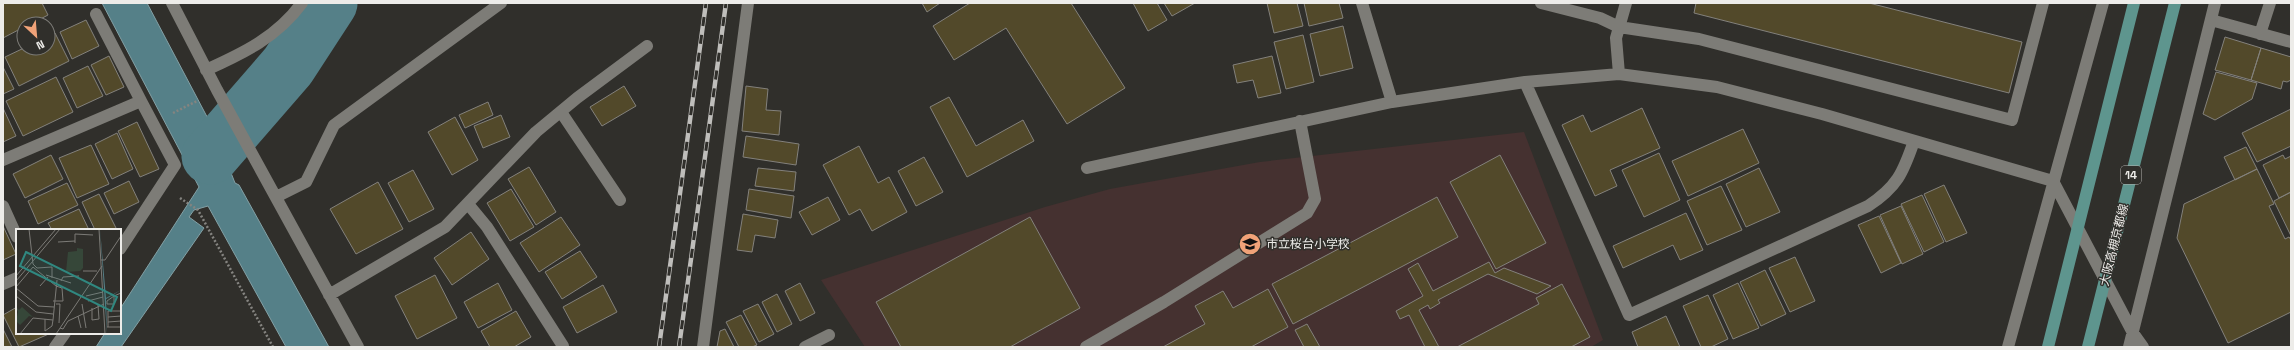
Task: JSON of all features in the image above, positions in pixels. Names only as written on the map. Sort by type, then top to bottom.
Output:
[{"type":"main road","points":[[2048,347],[2134,3]]},
{"type":"main road","name":"大阪高槻京都線","points":[[2088,347],[2175,3]]},
{"type":"street","points":[[172,3],[206,70],[358,347]]},
{"type":"street","points":[[206,70],[248,52],[289,21],[302,3]]},
{"type":"street","points":[[276,197],[306,182],[334,125],[501,3]]},
{"type":"street","points":[[703,347],[748,3]]},
{"type":"street","points":[[1362,3],[1392,102]]},
{"type":"street","points":[[1541,3],[1600,18],[1619,28],[1699,39],[2012,120],[2043,3]]},
{"type":"street","points":[[1618,74],[1616,38],[1626,3]]},
{"type":"street","points":[[2008,347],[2103,3]]},
{"type":"street","points":[[2129,347],[2215,3]]},
{"type":"street","points":[[2260,34],[2270,3]]},
{"type":"street","points":[[96,14],[175,165],[121,247]]},
{"type":"street","points":[[2211,20],[2291,42]]},
{"type":"street","points":[[330,295],[421,243],[445,227],[536,132],[647,46]]},
{"type":"street","points":[[1087,168],[1392,102],[1524,82],[1618,74],[1717,87],[2053,181],[2133,333],[2143,347]]},
{"type":"street","points":[[1524,82],[1629,315],[1868,206],[1885,195],[1896,183],[1906,166],[1914,141]]},
{"type":"street","points":[[3,160],[141,101]]},
{"type":"street","points":[[561,112],[620,200]]},
{"type":"street","points":[[1086,347],[1164,302],[1307,213],[1315,199],[1300,121]]},
{"type":"street","points":[[468,204],[487,227],[563,346]]},
{"type":"street","points":[[3,206],[16,235]]},
{"type":"street","points":[[3,284],[16,278]]},
{"type":"street","points":[[55,347],[64,334]]},
{"type":"street","points":[[805,347],[829,335]]},
{"type":"path","points":[[168,116],[194,102]]},
{"type":"path","points":[[186,202],[198,210],[272,347]]},
{"type":"shaded area","name":"市立桜台小学校","points":[[1524,132],[1603,340],[1591,347],[865,347],[821,280],[1045,207],[1110,189],[1260,162]]},
{"type":"water","points":[[102,3],[147,3],[214,130],[235,183],[239,185],[329,347],[286,347],[208,206],[194,210],[189,217],[204,228],[121,347],[96,347],[104,334],[121,334],[121,307],[199,187]]},
{"type":"water","points":[[318,3],[348,3],[271,113],[257,89]]},
{"type":"building","points":[[3,3],[42,3],[48,15],[16,16],[16,31],[3,38]]},
{"type":"building","points":[[922,3],[940,3],[927,12]]},
{"type":"building","points":[[970,3],[1071,3],[1125,88],[1067,124],[1006,28],[954,60],[933,26]]},
{"type":"building","points":[[1133,3],[1157,3],[1167,20],[1148,31]]},
{"type":"building","points":[[1164,3],[1195,3],[1172,16]]},
{"type":"building","points":[[1267,3],[1297,3],[1303,26],[1274,33]]},
{"type":"building","points":[[1304,3],[1339,3],[1343,18],[1309,26]]},
{"type":"building","points":[[1696,3],[1869,3],[2022,42],[2009,93],[1694,13]]},
{"type":"building","points":[[86,20],[99,46],[72,59],[60,32]]},
{"type":"building","points":[[1343,26],[1353,68],[1320,76],[1310,34]]},
{"type":"building","points":[[56,35],[69,61],[19,86],[5,57],[16,52],[16,56],[56,56]]},
{"type":"building","points":[[1303,35],[1314,82],[1286,89],[1274,42]]},
{"type":"building","points":[[2225,37],[2261,48],[2251,80],[2215,70]]},
{"type":"building","points":[[2261,48],[2291,57],[2291,80],[2287,82],[2283,81],[2281,89],[2251,80]]},
{"type":"building","points":[[109,56],[124,87],[106,95],[91,65]]},
{"type":"building","points":[[1272,56],[1281,93],[1258,98],[1253,80],[1237,83],[1233,65]]},
{"type":"building","points":[[88,66],[103,96],[77,108],[63,78]]},
{"type":"building","points":[[3,67],[14,89],[3,94]]},
{"type":"building","points":[[2216,72],[2257,83],[2252,99],[2215,120],[2203,114]]},
{"type":"building","points":[[56,77],[73,112],[23,136],[6,101]]},
{"type":"building","points":[[624,86],[636,106],[602,126],[590,107]]},
{"type":"building","points":[[746,86],[768,89],[766,110],[781,111],[779,135],[742,131]]},
{"type":"building","points":[[949,97],[976,146],[1023,120],[1034,141],[967,177],[930,107]]},
{"type":"building","points":[[488,102],[493,115],[465,128],[459,115]]},
{"type":"building","points":[[3,108],[16,136],[3,142]]},
{"type":"building","points":[[1642,108],[1660,148],[1610,170],[1617,186],[1595,196],[1562,125],[1583,115],[1591,132]]},
{"type":"building","points":[[2291,109],[2291,146],[2257,162],[2242,133]]},
{"type":"building","points":[[501,115],[510,137],[483,148],[474,126]]},
{"type":"building","points":[[455,117],[478,160],[452,175],[428,132]]},
{"type":"building","points":[[137,122],[159,169],[140,177],[118,131]]},
{"type":"building","points":[[1743,129],[1759,163],[1688,196],[1672,161]]},
{"type":"building","points":[[117,133],[133,169],[112,179],[95,144]]},
{"type":"building","points":[[746,136],[799,144],[796,165],[743,157]]},
{"type":"building","points":[[91,145],[109,184],[77,198],[59,158]]},
{"type":"building","points":[[859,146],[878,183],[889,177],[907,212],[872,231],[860,209],[849,215],[823,165]]},
{"type":"building","points":[[2246,147],[2257,169],[2235,180],[2224,157]]},
{"type":"building","points":[[1659,153],[1680,200],[1644,217],[1622,170]]},
{"type":"building","points":[[51,155],[63,179],[25,198],[13,174]]},
{"type":"building","points":[[1500,155],[1546,243],[1496,269],[1450,182]]},
{"type":"building","points":[[2283,155],[2285,159],[2291,156],[2291,192],[2279,198],[2263,165]]},
{"type":"building","points":[[924,157],[943,192],[916,206],[898,171]]},
{"type":"building","points":[[529,167],[556,212],[536,225],[508,179]]},
{"type":"building","points":[[758,168],[796,172],[794,191],[755,186]]},
{"type":"building","points":[[1759,168],[1780,212],[1746,227],[1726,184]]},
{"type":"building","points":[[2257,169],[2274,204],[2269,206],[2285,239],[2289,237],[2291,240],[2291,312],[2228,343],[2177,238],[2184,204]]},
{"type":"building","points":[[413,170],[434,209],[409,222],[388,183]]},
{"type":"building","points":[[129,181],[139,202],[114,214],[104,193]]},
{"type":"building","points":[[378,182],[403,229],[356,254],[330,209]]},
{"type":"building","points":[[67,183],[78,205],[38,224],[28,201]]},
{"type":"building","points":[[1944,185],[1967,233],[1946,242],[1924,194]]},
{"type":"building","points":[[1721,186],[1742,230],[1707,245],[1687,201]]},
{"type":"building","points":[[511,189],[534,227],[510,241],[487,203]]},
{"type":"building","points":[[749,189],[794,196],[791,218],[746,210]]},
{"type":"building","points":[[2291,192],[2291,236],[2274,201]]},
{"type":"building","points":[[99,194],[116,229],[95,229],[82,202]]},
{"type":"building","points":[[1922,195],[1944,242],[1924,252],[1901,204]]},
{"type":"building","points":[[828,197],[840,220],[812,235],[799,212]]},
{"type":"building","points":[[1437,197],[1458,237],[1293,324],[1272,284]]},
{"type":"building","points":[[1901,206],[1923,254],[1902,264],[1880,215]]},
{"type":"building","points":[[79,209],[89,229],[51,229],[48,223]]},
{"type":"building","points":[[1686,213],[1703,250],[1680,260],[1673,245],[1623,268],[1613,246]]},
{"type":"building","points":[[743,214],[778,220],[775,238],[755,235],[752,252],[737,250]]},
{"type":"building","points":[[1879,216],[1901,263],[1881,273],[1858,225]]},
{"type":"building","points":[[561,217],[580,245],[539,272],[520,243]]},
{"type":"building","points":[[1030,217],[1080,308],[1010,347],[901,347],[876,302]]},
{"type":"building","points":[[3,226],[16,254],[3,260]]},
{"type":"building","points":[[471,232],[489,259],[452,285],[434,258]]},
{"type":"building","points":[[580,251],[597,277],[562,299],[545,272]]},
{"type":"building","points":[[1795,257],[1815,301],[1790,312],[1769,268]]},
{"type":"building","points":[[1489,262],[1495,273],[1504,268],[1551,286],[1537,294],[1488,274],[1438,300],[1440,303],[1430,309],[1428,305],[1419,310],[1439,347],[1425,347],[1409,315],[1400,319],[1396,311],[1423,296],[1408,269],[1418,263],[1433,291]]},
{"type":"building","points":[[1765,270],[1786,314],[1761,326],[1740,282]]},
{"type":"building","points":[[435,275],[457,318],[417,339],[395,296]]},
{"type":"building","points":[[498,283],[512,310],[478,328],[464,302]]},
{"type":"building","points":[[800,283],[815,313],[800,321],[785,291]]},
{"type":"building","points":[[1738,283],[1759,328],[1733,339],[1713,295]]},
{"type":"building","points":[[1562,284],[1590,337],[1571,347],[1457,347],[1539,304],[1536,298]]},
{"type":"building","points":[[603,285],[617,312],[577,333],[563,307]]},
{"type":"building","points":[[1268,289],[1288,327],[1251,347],[1163,347],[1205,324],[1195,306],[1223,291],[1233,308]]},
{"type":"building","points":[[777,294],[792,324],[777,332],[762,302]]},
{"type":"building","points":[[1708,295],[1728,339],[1711,347],[1701,347],[1683,306]]},
{"type":"building","points":[[758,304],[774,334],[759,342],[743,311]]},
{"type":"building","points":[[16,308],[16,334],[49,334],[19,347],[3,315]]},
{"type":"building","points":[[516,311],[531,337],[514,347],[490,347],[481,331]]},
{"type":"building","points":[[741,315],[757,345],[752,347],[739,347],[726,322]]},
{"type":"building","points":[[1666,316],[1680,347],[1638,347],[1632,332]]},
{"type":"building","points":[[1307,324],[1320,347],[1304,347],[1295,330]]},
{"type":"building","points":[[3,329],[12,347],[3,347]]},
{"type":"building","points":[[725,329],[734,347],[717,347],[720,331]]},
{"type":"waterway","points":[[210,156],[288,66],[329,3]]},
{"type":"railway","points":[[659,347],[706,3]]},
{"type":"railway","points":[[679,347],[726,3]]},
{"type":"place","name":"市立桜台小学校","points":[[1250,244]]}]
